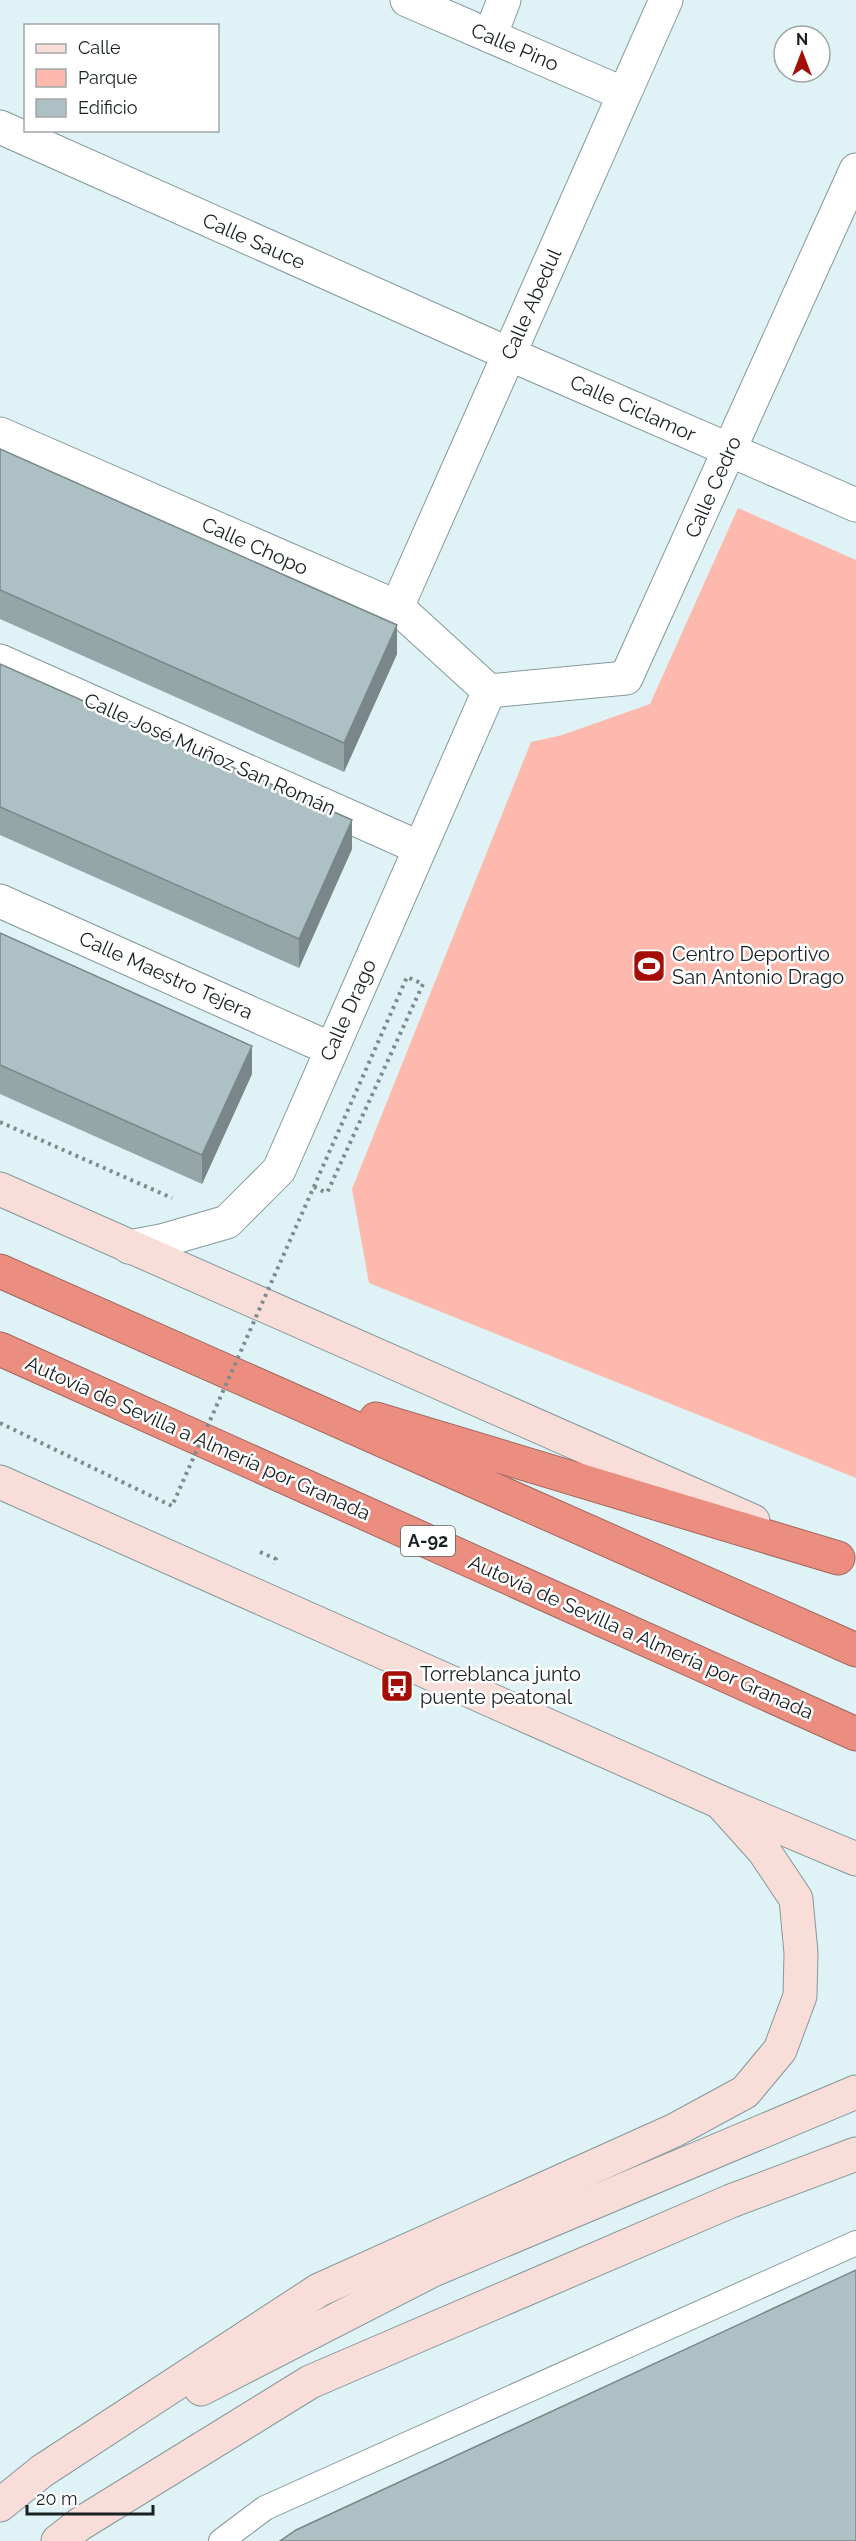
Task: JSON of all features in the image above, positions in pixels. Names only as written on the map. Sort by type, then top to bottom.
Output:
[{"type":"highway","points":[[0,1271],[856,1650]]},
{"type":"highway","name":"Autovía de Sevilla a Almería por Granada","points":[[0,1349],[856,1734]]},
{"type":"highway","points":[[240,1377],[847,1562]]},
{"type":"main road","points":[[0,1189],[847,1562]]},
{"type":"main road","points":[[0,1482],[720,1802],[856,1859]]},
{"type":"main road","points":[[0,2505],[42,2471],[319,2290],[675,2130],[746,2092],[780,2050],[800,1996],[801,1953],[796,1899],[764,1851],[720,1802]]},
{"type":"main road","points":[[42,2471],[433,2270],[856,2092]]},
{"type":"main road","points":[[58,2541],[80,2524],[310,2382],[720,2206],[856,2154]]},
{"type":"street","name":"Calle Pino","points":[[406,0],[624,94]]},
{"type":"street","points":[[490,36],[504,0]]},
{"type":"street","name":"Calle Abedul","points":[[397,608],[666,0]]},
{"type":"street","name":"Calle Sauce","points":[[0,127],[509,354]]},
{"type":"street","name":"Calle Cedro","points":[[489,691],[626,678],[856,170]]},
{"type":"street","name":"Calle Ciclamor","points":[[509,354],[856,505]]},
{"type":"street","name":"Calle Chopo","points":[[0,434],[397,608],[489,691]]},
{"type":"street","name":"Calle José Muñoz San Román","points":[[0,661],[420,848]]},
{"type":"street","name":"Calle Drago","points":[[129,1247],[161,1241],[227,1222],[279,1170],[489,691]]},
{"type":"street","name":"Calle Maestro Tejera","points":[[0,901],[331,1049]]},
{"type":"lane","points":[[221,2541],[265,2508],[856,2243]]},
{"type":"path","points":[[0,1424],[172,1506],[407,977],[423,984],[327,1193]]},
{"type":"path","points":[[0,1122],[173,1198]]},
{"type":"green space","name":"Centro Deportivo San Antonio Drago","points":[[738,508],[856,560],[856,1478],[369,1283],[352,1189],[531,742],[562,735],[650,704]]},
{"type":"building","points":[[0,449],[397,625],[344,743],[0,590]]},
{"type":"building","points":[[0,664],[352,820],[299,939],[0,807]]},
{"type":"building","points":[[0,933],[252,1046],[202,1155],[0,1065]]},
{"type":"building","points":[[856,2270],[856,2541],[280,2541],[296,2530]]},
{"type":"place","name":"Centro Deportivo San Antonio Drago","points":[[649,966]]},
{"type":"place","name":"Torreblanca junto puente peatonal","points":[[397,1686]]}]
